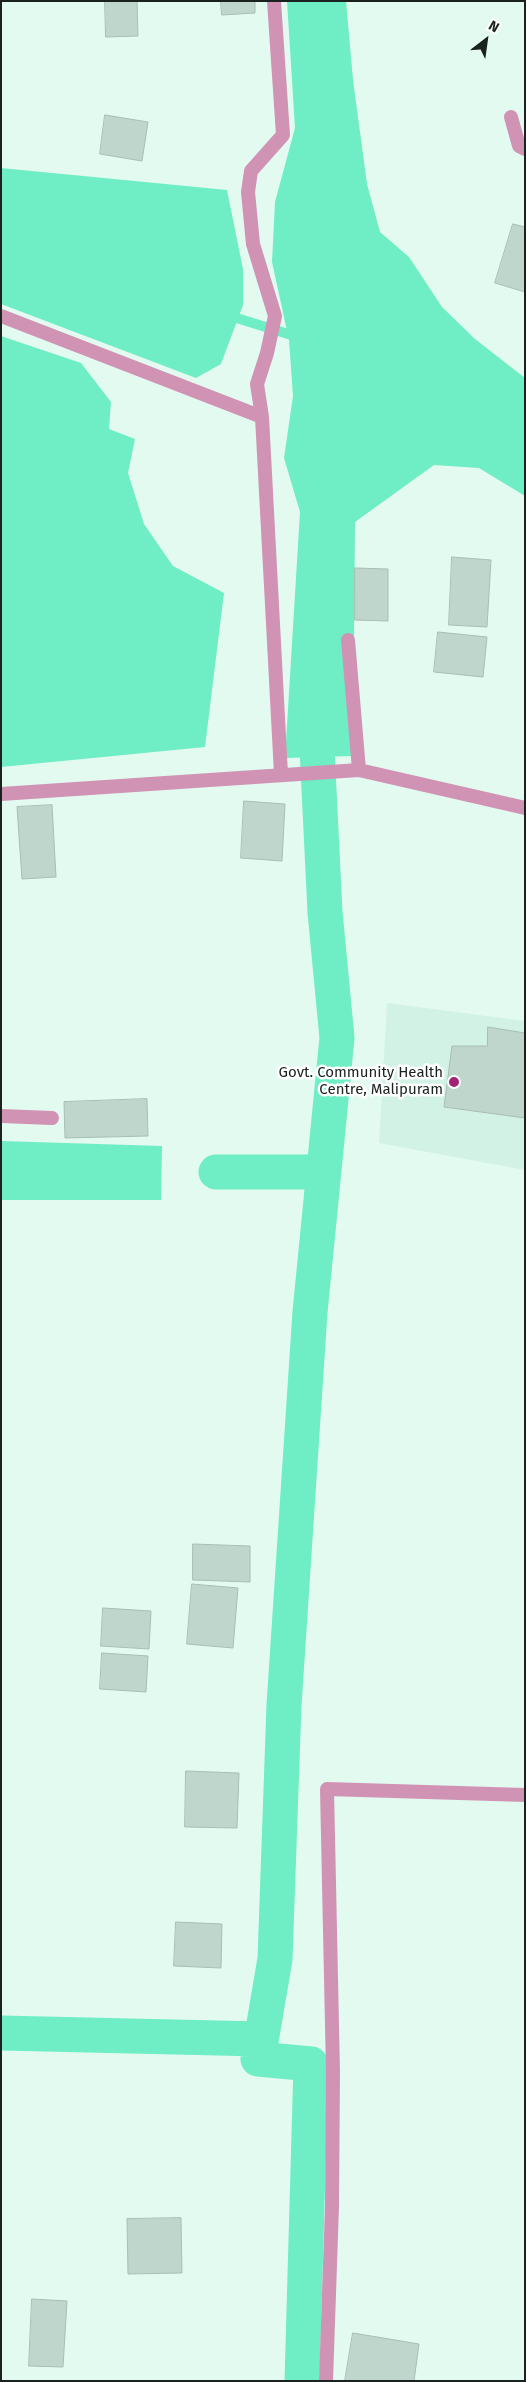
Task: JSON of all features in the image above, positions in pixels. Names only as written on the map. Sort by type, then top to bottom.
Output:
[{"type":"street","points":[[274,1],[283,135],[251,171],[248,192],[253,244],[275,316],[267,353],[257,384],[262,417],[281,774]]},
{"type":"street","points":[[510,117],[520,146],[525,149]]},
{"type":"street","points":[[1,316],[262,417]]},
{"type":"street","points":[[348,640],[359,770]]},
{"type":"street","points":[[1,794],[359,770],[525,808]]},
{"type":"street","points":[[1,1116],[52,1118]]},
{"type":"street","points":[[326,2381],[332,2206],[333,2072],[327,1789],[525,1795]]},
{"type":"shaded area","points":[[287,1],[346,1],[353,80],[367,184],[380,232],[409,257],[442,307],[475,339],[525,378],[525,496],[479,468],[434,465],[355,522],[353,756],[285,758],[300,512],[284,458],[293,396],[289,340],[272,262],[275,202],[295,128]]},
{"type":"shaded area","points":[[1,168],[227,190],[243,269],[243,305],[221,364],[196,378],[1,304]]},
{"type":"shaded area","points":[[1,336],[81,363],[111,402],[109,429],[135,439],[128,473],[144,524],[173,566],[224,593],[205,747],[1,767]]},
{"type":"shaded area","name":"Govt. Community Health Centre, Malipuram","points":[[387,1003],[525,1021],[525,1170],[379,1143]]},
{"type":"shaded area","points":[[1,1141],[162,1146],[161,1200],[1,1200]]},
{"type":"building","points":[[105,1],[137,1],[138,36],[106,37]]},
{"type":"building","points":[[221,1],[255,1],[255,13],[222,15]]},
{"type":"building","points":[[105,115],[148,122],[142,161],[100,154]]},
{"type":"building","points":[[513,224],[525,227],[525,292],[495,283]]},
{"type":"building","points":[[452,557],[491,560],[487,627],[449,625]]},
{"type":"building","points":[[355,568],[388,569],[388,621],[355,620]]},
{"type":"building","points":[[438,632],[487,637],[483,677],[434,672]]},
{"type":"building","points":[[244,801],[285,804],[282,861],[241,858]]},
{"type":"building","points":[[52,805],[56,877],[22,879],[17,807]]},
{"type":"building","points":[[488,1027],[525,1033],[525,1118],[444,1107],[452,1046],[487,1046]]},
{"type":"building","points":[[147,1099],[148,1136],[65,1138],[64,1102]]},
{"type":"building","points":[[193,1544],[250,1546],[250,1582],[193,1580]]},
{"type":"building","points":[[192,1584],[238,1588],[233,1648],[187,1644]]},
{"type":"building","points":[[103,1608],[151,1611],[149,1649],[101,1646]]},
{"type":"building","points":[[102,1653],[148,1656],[146,1692],[100,1689]]},
{"type":"building","points":[[186,1771],[239,1773],[237,1828],[185,1827]]},
{"type":"building","points":[[176,1922],[222,1924],[221,1968],[174,1966]]},
{"type":"building","points":[[181,2218],[182,2273],[128,2274],[127,2219]]},
{"type":"building","points":[[32,2299],[67,2301],[63,2367],[29,2366]]},
{"type":"building","points":[[353,2333],[419,2344],[414,2381],[345,2381]]},
{"type":"waterway","points":[[227,315],[301,338]]},
{"type":"waterway","points":[[302,2381],[311,2064],[258,2059],[275,1959],[284,1705],[310,1312],[337,1038],[325,912],[315,708]]},
{"type":"waterway","points":[[216,1172],[323,1172]]},
{"type":"waterway","points":[[1,2033],[261,2039]]},
{"type":"place","name":"Govt. Community Health Centre, Malipuram","points":[[454,1082]]}]
